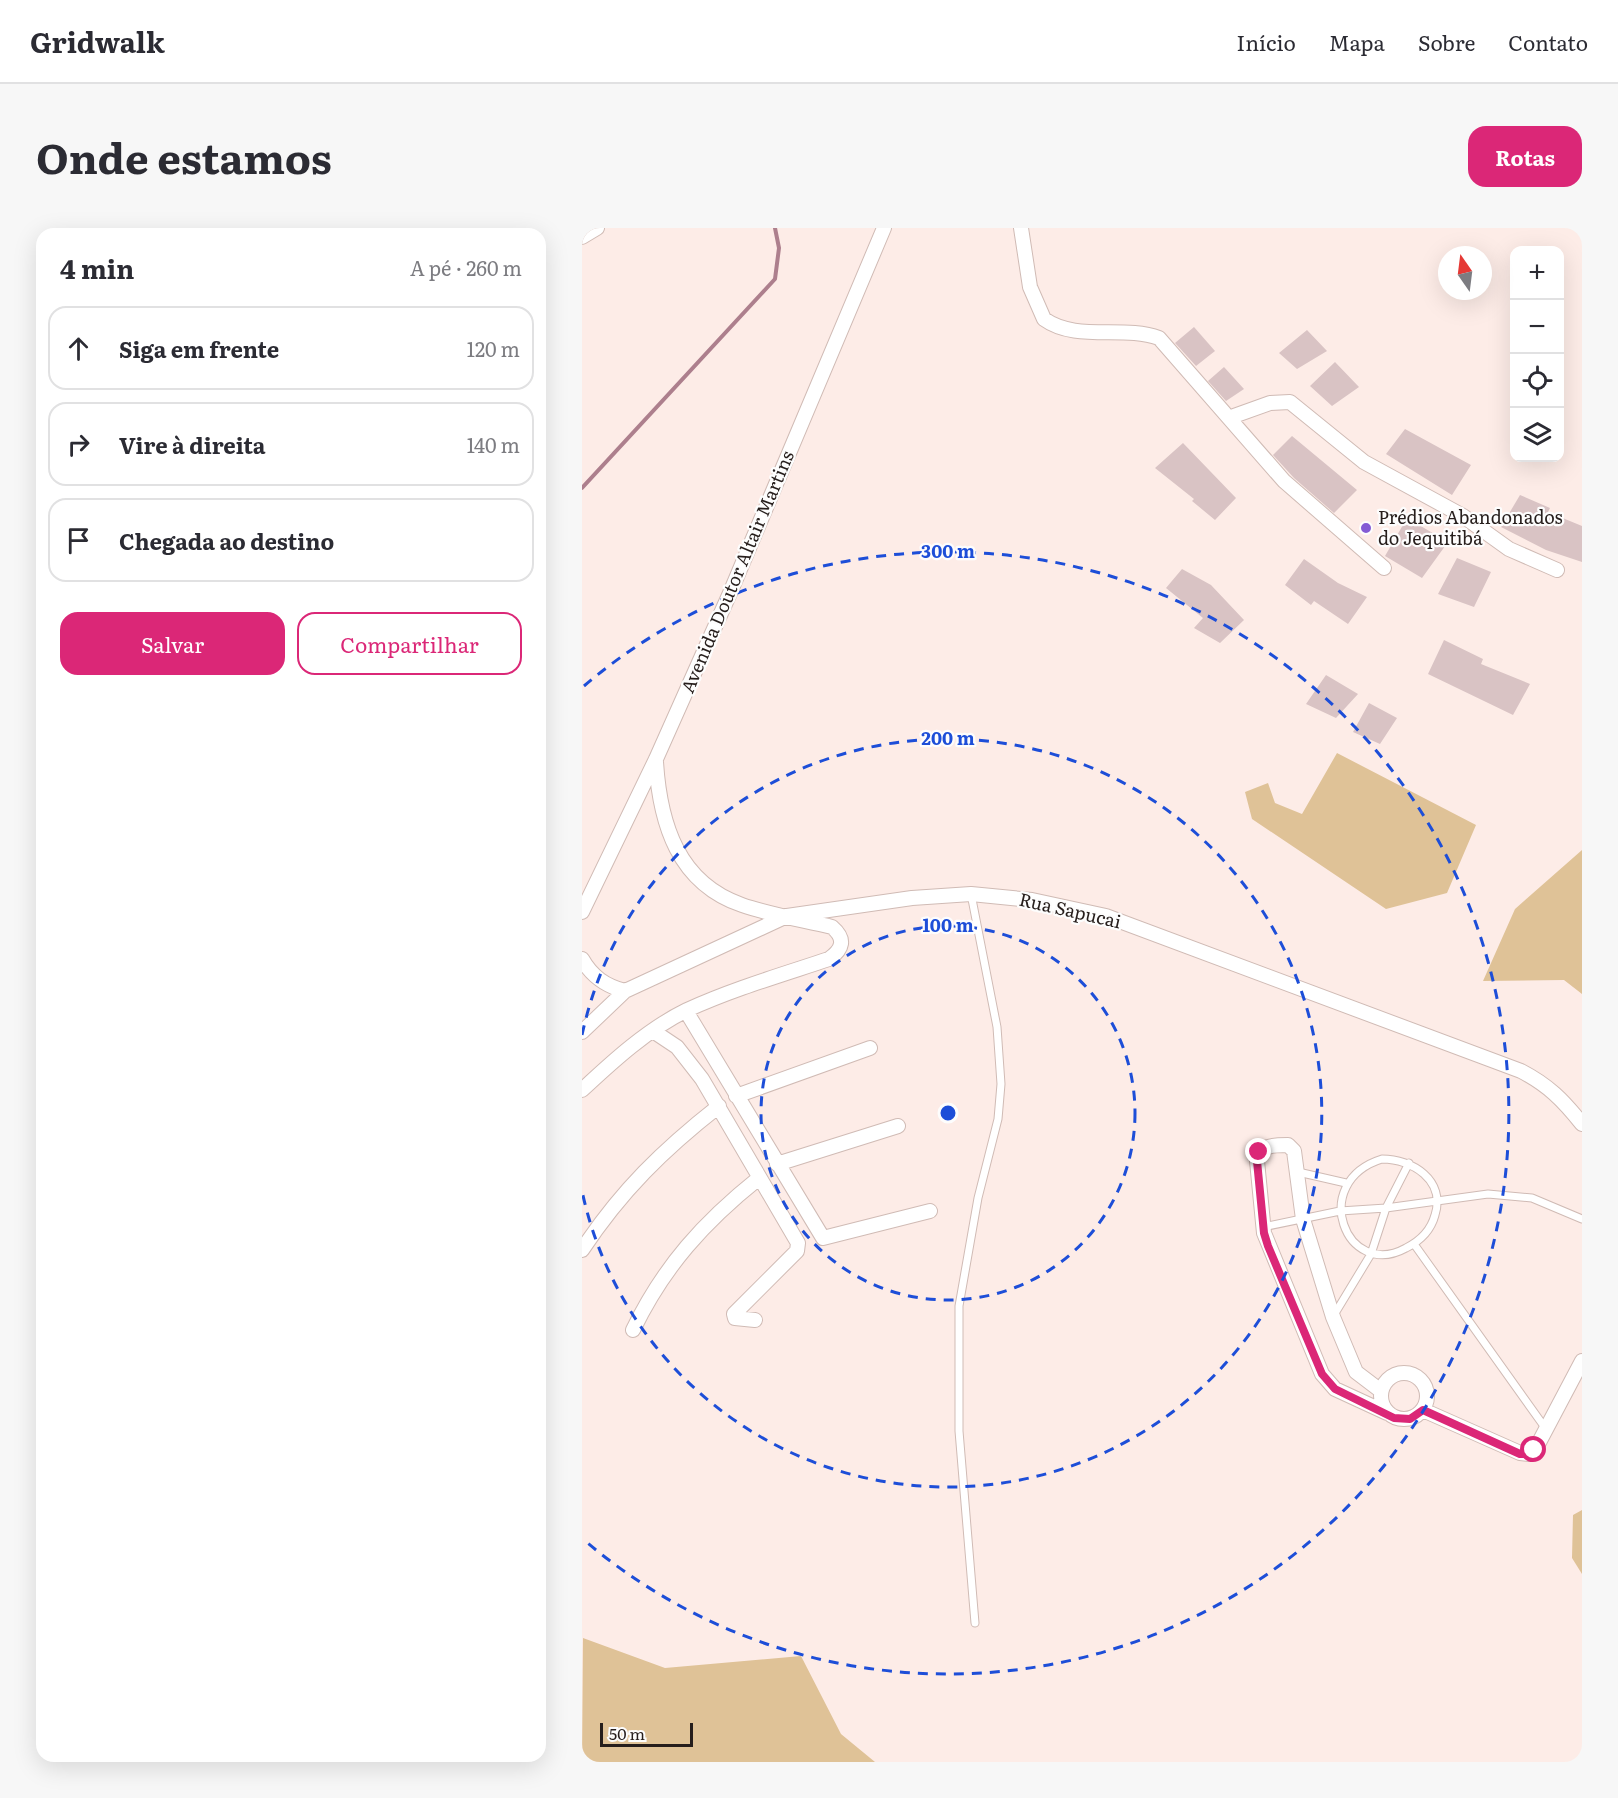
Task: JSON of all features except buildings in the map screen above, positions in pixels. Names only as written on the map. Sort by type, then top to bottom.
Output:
[{"type":"street","points":[[582,237],[597,228]]},
{"type":"street","name":"Avenida Doutor Altair Martins","points":[[582,912],[586,895],[656,759],[730,593],[884,228]]},
{"type":"street","points":[[1021,228],[1030,287],[1044,319],[1064,329],[1142,334],[1159,338],[1284,481],[1384,568]]},
{"type":"street","points":[[1230,417],[1270,403],[1290,402],[1364,462],[1445,506],[1509,549],[1557,570]]},
{"type":"street","points":[[582,1090],[610,1063],[653,1031],[686,1011],[732,991],[829,959],[840,952],[843,944],[839,933],[832,927],[742,905],[713,892],[695,877],[679,858],[667,829],[658,793],[656,759]]},
{"type":"street","name":"Rua Sapucai","points":[[582,1032],[626,992],[788,916],[912,898],[971,894],[1032,900],[1106,916],[1521,1071],[1543,1082],[1559,1095],[1582,1124]]},
{"type":"street","points":[[582,959],[596,978],[609,987],[626,992]]},
{"type":"street","points":[[686,1011],[823,1238],[930,1211]]},
{"type":"street","points":[[653,1031],[682,1053],[719,1106],[799,1247],[734,1314],[735,1318],[755,1320]]},
{"type":"street","points":[[736,1096],[870,1048]]},
{"type":"street","points":[[582,1250],[604,1216],[640,1173],[676,1140],[719,1106]]},
{"type":"street","points":[[777,1164],[898,1126]]},
{"type":"street","points":[[1381,1391],[1356,1372],[1333,1317],[1303,1219],[1296,1156],[1288,1145],[1266,1147],[1259,1152],[1257,1161],[1263,1227],[1268,1246],[1322,1374],[1335,1389],[1402,1420],[1417,1415],[1423,1410],[1427,1396],[1423,1382],[1411,1374],[1396,1374],[1389,1378],[1381,1391],[1383,1407],[1388,1413]]},
{"type":"street","points":[[633,1330],[650,1296],[677,1256],[726,1203],[759,1178]]},
{"type":"street","points":[[1423,1410],[1525,1455],[1534,1450],[1582,1361]]},
{"type":"lane","points":[[971,894],[997,1027],[1001,1084],[998,1119],[978,1198],[959,1306],[959,1431],[975,1623]]},
{"type":"lane","points":[[1382,1160],[1409,1163],[1428,1178],[1438,1200],[1430,1227],[1414,1244],[1386,1255],[1371,1254],[1354,1242],[1347,1233],[1340,1211],[1346,1183],[1357,1171],[1369,1163],[1382,1160]]},
{"type":"lane","points":[[1333,1317],[1371,1254],[1386,1208],[1409,1163]]},
{"type":"lane","points":[[1298,1173],[1346,1183]]},
{"type":"lane","points":[[1263,1227],[1340,1211],[1511,1194],[1532,1198],[1582,1219]]},
{"type":"lane","points":[[1414,1244],[1546,1429]]},
{"type":"shaded area","points":[[1337,753],[1476,825],[1447,893],[1386,909],[1252,819],[1245,792],[1268,783],[1275,803],[1302,814]]},
{"type":"shaded area","points":[[1582,850],[1582,994],[1564,980],[1483,981],[1515,909]]},
{"type":"shaded area","points":[[1582,1510],[1582,1574],[1572,1558],[1573,1515]]},
{"type":"shaded area","points":[[583,1638],[665,1668],[801,1656],[841,1734],[875,1762],[582,1762]]},
{"type":"waterway","points":[[582,488],[775,279],[779,248],[775,228]]},
{"type":"place","name":"Prédios Abandonados do Jequitibá","points":[[1366,528]]},
{"type":"route","points":[[1259,1152],[1257,1161],[1264,1233],[1268,1246],[1322,1374],[1335,1389],[1388,1413],[1394,1418],[1410,1419],[1423,1410],[1520,1454],[1529,1454],[1534,1450]]}]
